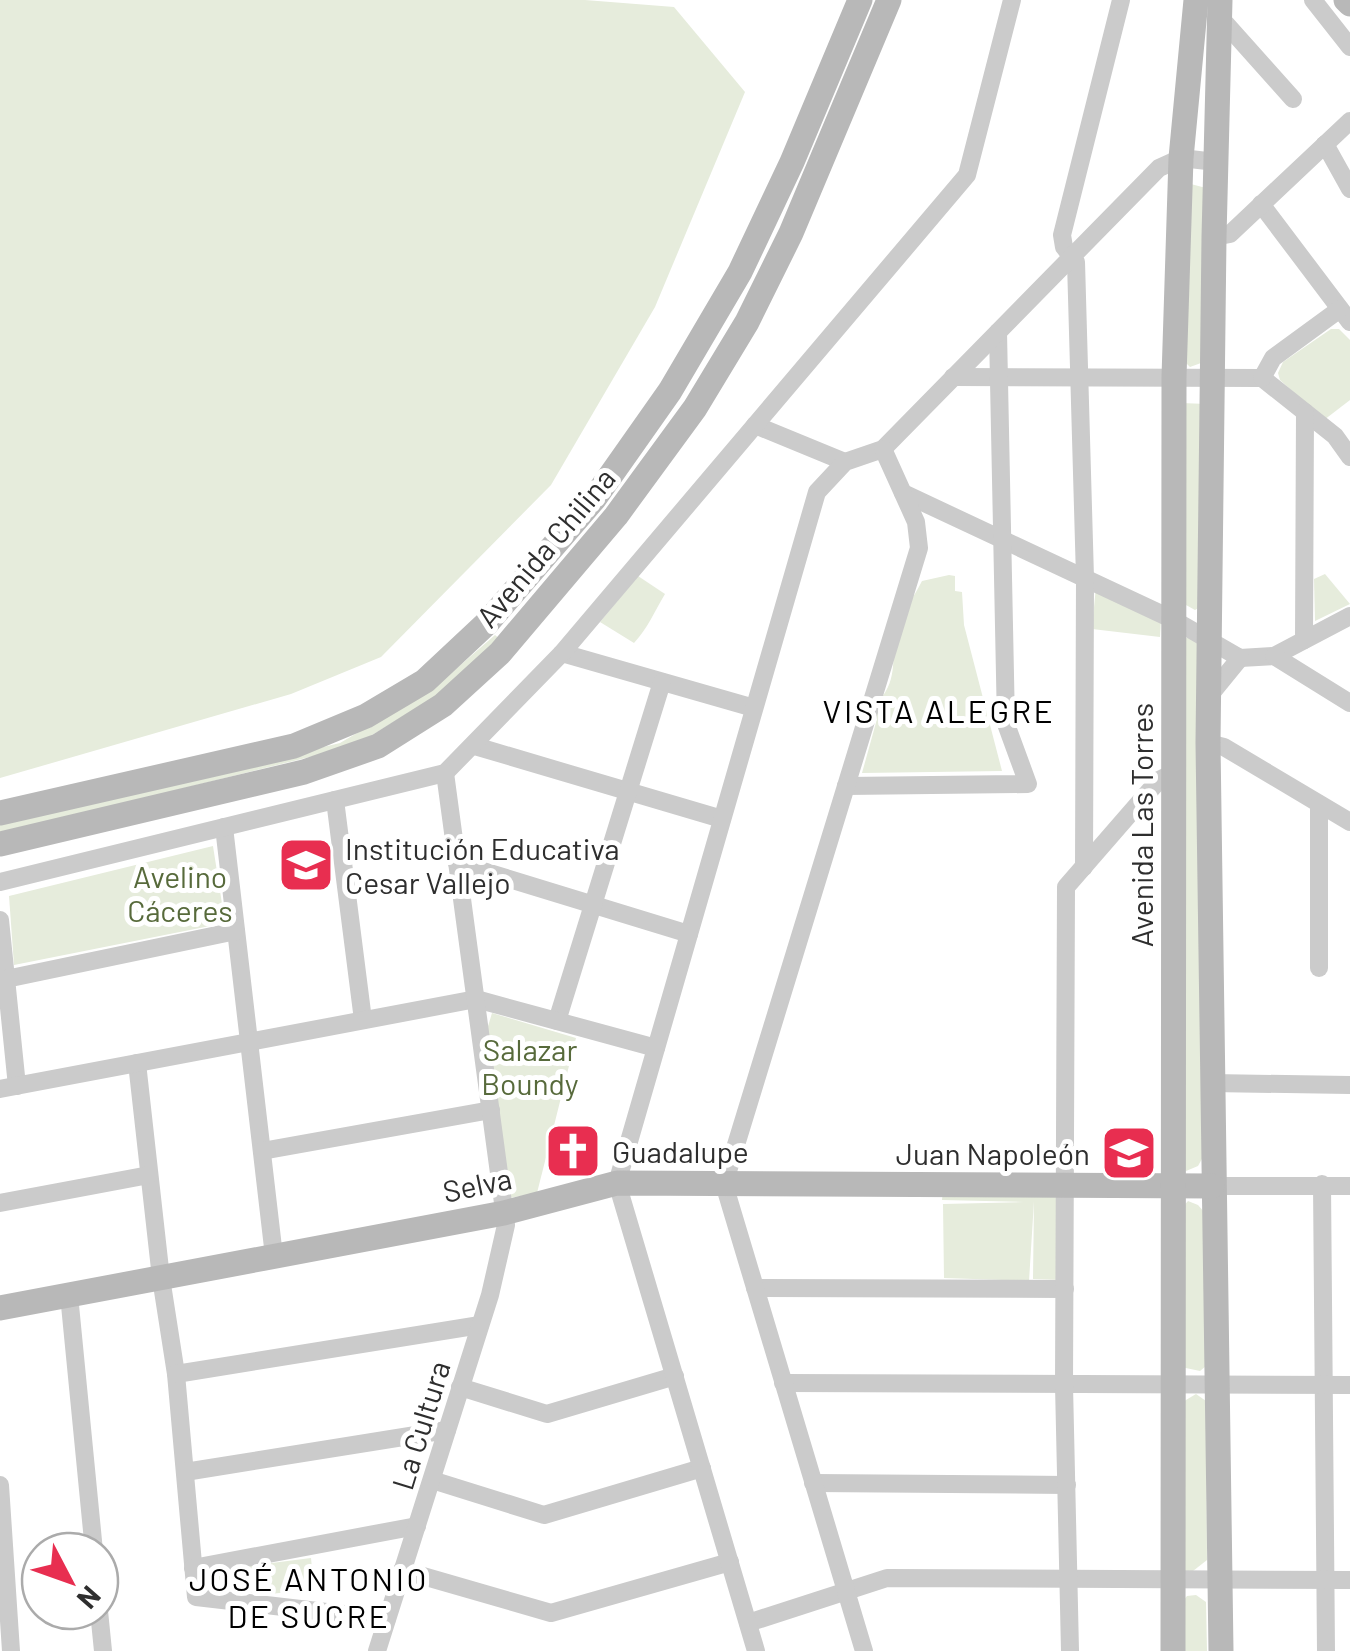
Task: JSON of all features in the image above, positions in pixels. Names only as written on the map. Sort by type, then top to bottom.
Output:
[{"type":"street","points":[[792,162],[841,0]]},
{"type":"street","name":"Avenida Chilina","points":[[0,813],[294,746],[366,716],[425,680],[499,610],[594,499],[670,391],[730,289],[792,162],[860,0]]},
{"type":"street","name":"Avenida Chilina","points":[[0,844],[304,772],[378,746],[443,705],[500,652],[616,516],[695,408],[747,322],[791,233],[889,0]]},
{"type":"street","points":[[0,882],[445,773],[562,653],[967,174],[1012,0]]},
{"type":"street","points":[[1084,867],[1084,578],[1076,262],[1064,247],[1062,236],[1121,0]]},
{"type":"street","name":"Avenida Las Torres","points":[[1173,1651],[1174,377],[1182,158],[1196,0]]},
{"type":"street","points":[[1313,0],[1350,47]]},
{"type":"street","points":[[1219,10],[1226,24],[1293,99]]},
{"type":"street","points":[[1219,10],[1208,743],[1221,1651]]},
{"type":"street","points":[[1214,236],[1230,234],[1350,121]]},
{"type":"street","points":[[1325,144],[1350,189]]},
{"type":"street","points":[[756,1651],[618,1183],[818,492],[845,462],[884,449],[1159,168],[1182,158],[1216,162]]},
{"type":"street","points":[[1262,204],[1345,316],[1273,358],[1262,378]]},
{"type":"street","points":[[846,786],[1028,784],[1006,724],[998,332]]},
{"type":"street","points":[[954,377],[1262,378],[1335,436],[1350,457]]},
{"type":"street","points":[[1304,640],[1305,412]]},
{"type":"street","points":[[755,425],[845,462]]},
{"type":"street","points":[[864,1651],[724,1184],[919,548],[916,522],[884,449]]},
{"type":"street","points":[[903,493],[1174,620],[1240,658],[1274,656],[1350,616]]},
{"type":"street","points":[[562,653],[754,708]]},
{"type":"street","points":[[1274,656],[1350,703]]},
{"type":"street","points":[[1208,696],[1240,658]]},
{"type":"street","points":[[557,1021],[662,682]]},
{"type":"street","points":[[1208,743],[1216,743],[1350,822]]},
{"type":"street","points":[[474,746],[722,819]]},
{"type":"street","name":"La Cultura","points":[[376,1651],[480,1324],[506,1225],[445,773]]},
{"type":"street","points":[[1070,1651],[1064,1386],[1066,886],[1159,780],[1173,773]]},
{"type":"street","points":[[335,800],[363,1020]]},
{"type":"street","points":[[1319,804],[1319,968]]},
{"type":"street","points":[[224,827],[274,1256]]},
{"type":"street","points":[[457,863],[689,934]]},
{"type":"street","points":[[0,920],[9,1088],[476,999],[656,1048]]},
{"type":"street","points":[[6,980],[236,931]]},
{"type":"street","points":[[137,1063],[176,1374],[196,1597],[387,1619]]},
{"type":"street","points":[[1211,1084],[1350,1085]]},
{"type":"street","points":[[262,1150],[490,1110]]},
{"type":"street","points":[[0,1203],[150,1175]]},
{"type":"street","name":"Selva","points":[[0,1308],[504,1213],[618,1183],[1212,1186]]},
{"type":"street","points":[[1322,1184],[1326,1651]]},
{"type":"street","points":[[1212,1186],[1350,1186]]},
{"type":"street","points":[[755,1288],[1065,1289]]},
{"type":"street","points":[[70,1295],[92,1531]]},
{"type":"street","points":[[176,1374],[480,1324]]},
{"type":"street","points":[[460,1387],[547,1414],[675,1376]]},
{"type":"street","points":[[783,1383],[1350,1385]]},
{"type":"street","points":[[185,1472],[447,1430]]},
{"type":"street","points":[[432,1480],[544,1515],[702,1468]]},
{"type":"street","points":[[813,1482],[1066,1485]]},
{"type":"street","points":[[0,1485],[11,1651]]},
{"type":"street","points":[[193,1568],[417,1526]]},
{"type":"street","points":[[402,1570],[551,1613],[730,1562]]},
{"type":"street","points":[[748,1623],[886,1578],[1350,1580]]},
{"type":"green space","points":[[0,0],[585,0],[674,7],[745,92],[655,307],[551,485],[381,657],[291,694],[0,778]]},
{"type":"green space","points":[[1187,183],[1206,188],[1201,363],[1190,367],[1182,359]]},
{"type":"green space","points":[[1331,329],[1339,329],[1350,340],[1350,400],[1324,420],[1280,380],[1278,373],[1283,362]]},
{"type":"green space","points":[[1181,403],[1207,404],[1200,607],[1195,610],[1186,605]]},
{"type":"green space","points":[[1325,574],[1350,604],[1315,621],[1314,579]]},
{"type":"green space","points":[[638,576],[665,594],[634,643],[600,622]]},
{"type":"green space","points":[[955,576],[955,591],[962,592],[964,625],[1002,771],[862,773],[877,719],[873,715],[874,705],[891,679],[901,618],[922,581]]},
{"type":"green space","points":[[1096,586],[1161,618],[1160,637],[1092,629]]},
{"type":"green space","points":[[495,635],[501,640],[438,695],[354,746],[0,834],[0,824],[340,743],[434,688]]},
{"type":"green space","points":[[1184,638],[1200,638],[1203,1157],[1198,1166],[1186,1171],[1181,1166]]},
{"type":"green space","name":"Avelino Cáceres","points":[[213,846],[225,923],[14,965],[9,896]]},
{"type":"green space","name":"Salazar Boundy","points":[[492,1013],[576,1038],[537,1193],[510,1198],[486,1033]]},
{"type":"green space","points":[[943,1189],[1063,1191],[1061,1280],[1033,1279],[1034,1201],[1029,1281],[944,1278],[943,1204],[1024,1202],[942,1200]]},
{"type":"green space","points":[[1188,1201],[1204,1212],[1206,1366],[1200,1371],[1181,1367],[1180,1210]]},
{"type":"green space","points":[[1196,1394],[1206,1401],[1207,1560],[1193,1571],[1184,1571],[1181,1403]]},
{"type":"green space","points":[[311,1558],[314,1589],[262,1595],[224,1586],[215,1574],[224,1569]]},
{"type":"green space","points":[[1196,1595],[1206,1602],[1207,1651],[1183,1651],[1183,1601]]},
{"type":"place","name":"Institución Educativa Cesar Vallejo","points":[[306,865]]},
{"type":"place","name":"Guadalupe","points":[[573,1151]]},
{"type":"place","name":"Juan Napoleón","points":[[1129,1153]]},
{"type":"district","name":"VISTA ALEGRE","points":[[939,710]]},
{"type":"district","name":"JOSÉ ANTONIO DE SUCRE","points":[[309,1596]]}]
